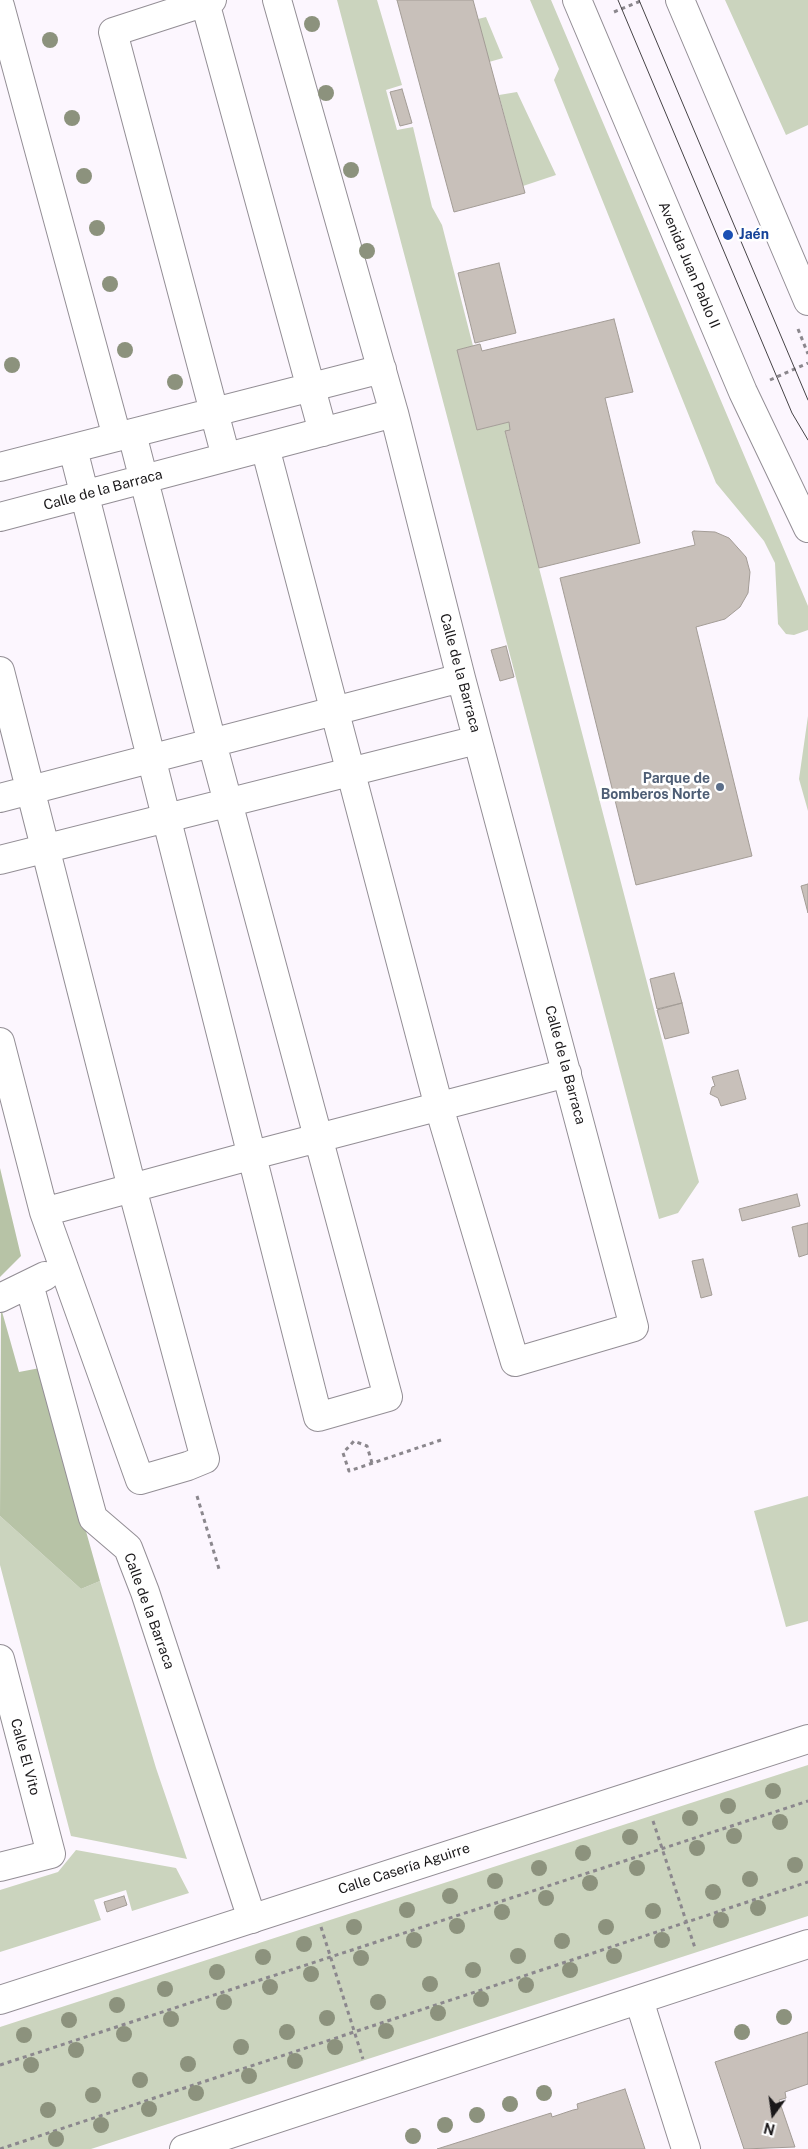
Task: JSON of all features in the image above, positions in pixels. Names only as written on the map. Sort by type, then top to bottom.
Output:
[{"type":"main road","points":[[277,0],[394,413]]},
{"type":"main road","name":"Avenida Juan Pablo II","points":[[577,0],[743,392],[808,528]]},
{"type":"main road","points":[[680,0],[808,300]]},
{"type":"main road","points":[[226,457],[113,32],[209,1],[323,432]]},
{"type":"main road","points":[[0,6],[124,436],[144,479],[212,743],[388,1397],[318,1417],[153,758],[73,448]]},
{"type":"main road","points":[[0,468],[382,369]]},
{"type":"main road","name":"Calle de la Barraca","points":[[0,517],[394,413],[460,678],[634,1327],[515,1362],[439,1107]]},
{"type":"main road","points":[[265,447],[439,1107]]},
{"type":"main road","points":[[0,671],[132,1188],[206,1459],[140,1480],[44,1212],[0,1042]]},
{"type":"main road","points":[[0,798],[460,678]]},
{"type":"main road","points":[[0,860],[477,740]]},
{"type":"main road","points":[[44,1212],[252,1155],[567,1073]]},
{"type":"main road","points":[[0,1298],[64,1266]]},
{"type":"main road","name":"Calle de la Barraca","points":[[29,1284],[93,1518],[128,1548],[145,1592],[252,1919]]},
{"type":"main road","name":"Calle El Vito","points":[[0,1659],[51,1854],[0,1867]]},
{"type":"main road","name":"Calle Casería Aguirre","points":[[0,2000],[808,1739]]},
{"type":"main road","points":[[184,2149],[808,1944]]},
{"type":"main road","points":[[639,2000],[686,2149]]},
{"type":"path","points":[[607,16],[643,0]]},
{"type":"path","points":[[764,382],[808,363]]},
{"type":"path","points":[[372,1463],[367,1446],[354,1441],[343,1453],[349,1471],[444,1439]]},
{"type":"path","points":[[198,1499],[220,1569]]},
{"type":"path","points":[[0,2064],[808,1801]]},
{"type":"path","points":[[652,1816],[696,1953]]},
{"type":"path","points":[[0,2149],[808,1882]]},
{"type":"path","points":[[318,1920],[364,2066]]},
{"type":"green space","points":[[337,0],[377,0],[402,85],[386,90],[397,130],[413,127],[432,207],[442,225],[473,346],[457,350],[477,430],[509,422],[510,430],[505,432],[539,568],[699,1182],[678,1213],[659,1219]]},
{"type":"green space","points":[[530,0],[551,0],[808,606],[808,630],[794,635],[786,634],[778,624],[775,563],[764,541],[716,483],[554,80],[559,69]]},
{"type":"green space","points":[[725,0],[808,0],[808,125],[786,135]]},
{"type":"green space","points":[[486,17],[503,58],[489,62],[478,19]]},
{"type":"green space","points":[[517,92],[556,175],[523,186],[499,95]]},
{"type":"green space","points":[[808,716],[808,811],[799,779]]},
{"type":"green space","points":[[0,1168],[21,1256],[0,1277]]},
{"type":"green space","points":[[1,1308],[19,1372],[40,1368],[100,1581],[81,1589],[0,1516]]},
{"type":"green space","points":[[808,1496],[808,1621],[786,1627],[754,1511]]},
{"type":"green space","points":[[0,1516],[81,1589],[100,1581],[156,1768],[187,1859],[71,1836],[0,1565]]},
{"type":"green space","points":[[808,1765],[808,1916],[91,2149],[0,2149],[0,2027]]},
{"type":"green space","points":[[76,1850],[176,1868],[189,1893],[132,1911],[126,1890],[94,1900],[101,1920],[0,1952],[0,1890],[58,1872]]},
{"type":"building","points":[[397,0],[473,0],[525,193],[454,212]]},
{"type":"building","points":[[402,89],[412,123],[400,126],[390,92]]},
{"type":"building","points":[[499,263],[516,333],[475,343],[458,273]]},
{"type":"building","points":[[614,319],[633,392],[605,398],[640,543],[539,568],[505,431],[510,430],[509,422],[477,430],[457,350],[480,344],[482,351]]},
{"type":"building","points":[[692,532],[715,532],[729,538],[746,557],[750,572],[748,593],[740,607],[725,619],[696,627],[752,856],[636,885],[560,578],[695,545]]},
{"type":"building","points":[[506,646],[514,677],[500,681],[491,650]]},
{"type":"building","points":[[808,884],[808,913],[801,886]]},
{"type":"building","points":[[674,973],[682,1003],[657,1009],[650,979]]},
{"type":"building","points":[[682,1003],[689,1033],[665,1039],[657,1010]]},
{"type":"building","points":[[738,1070],[746,1099],[721,1106],[718,1098],[710,1094],[712,1087],[715,1086],[712,1077]]},
{"type":"building","points":[[797,1194],[800,1206],[742,1221],[739,1209]]},
{"type":"building","points":[[808,1223],[808,1254],[799,1257],[792,1227]]},
{"type":"building","points":[[703,1259],[712,1295],[701,1298],[692,1261]]},
{"type":"building","points":[[124,1896],[127,1905],[107,1912],[104,1902]]},
{"type":"building","points":[[808,2032],[808,2084],[785,2092],[786,2098],[779,2100],[795,2147],[744,2149],[715,2062]]},
{"type":"building","points":[[625,2089],[645,2149],[437,2149],[551,2113],[552,2117],[578,2109],[577,2104]]},
{"type":"tram line","points":[[618,0],[792,413],[808,440]]},
{"type":"tram line","points":[[639,0],[808,400]]},
{"type":"place","name":"Jaén","points":[[728,235]]},
{"type":"place","name":"Parque de Bomberos Norte","points":[[720,787]]}]
